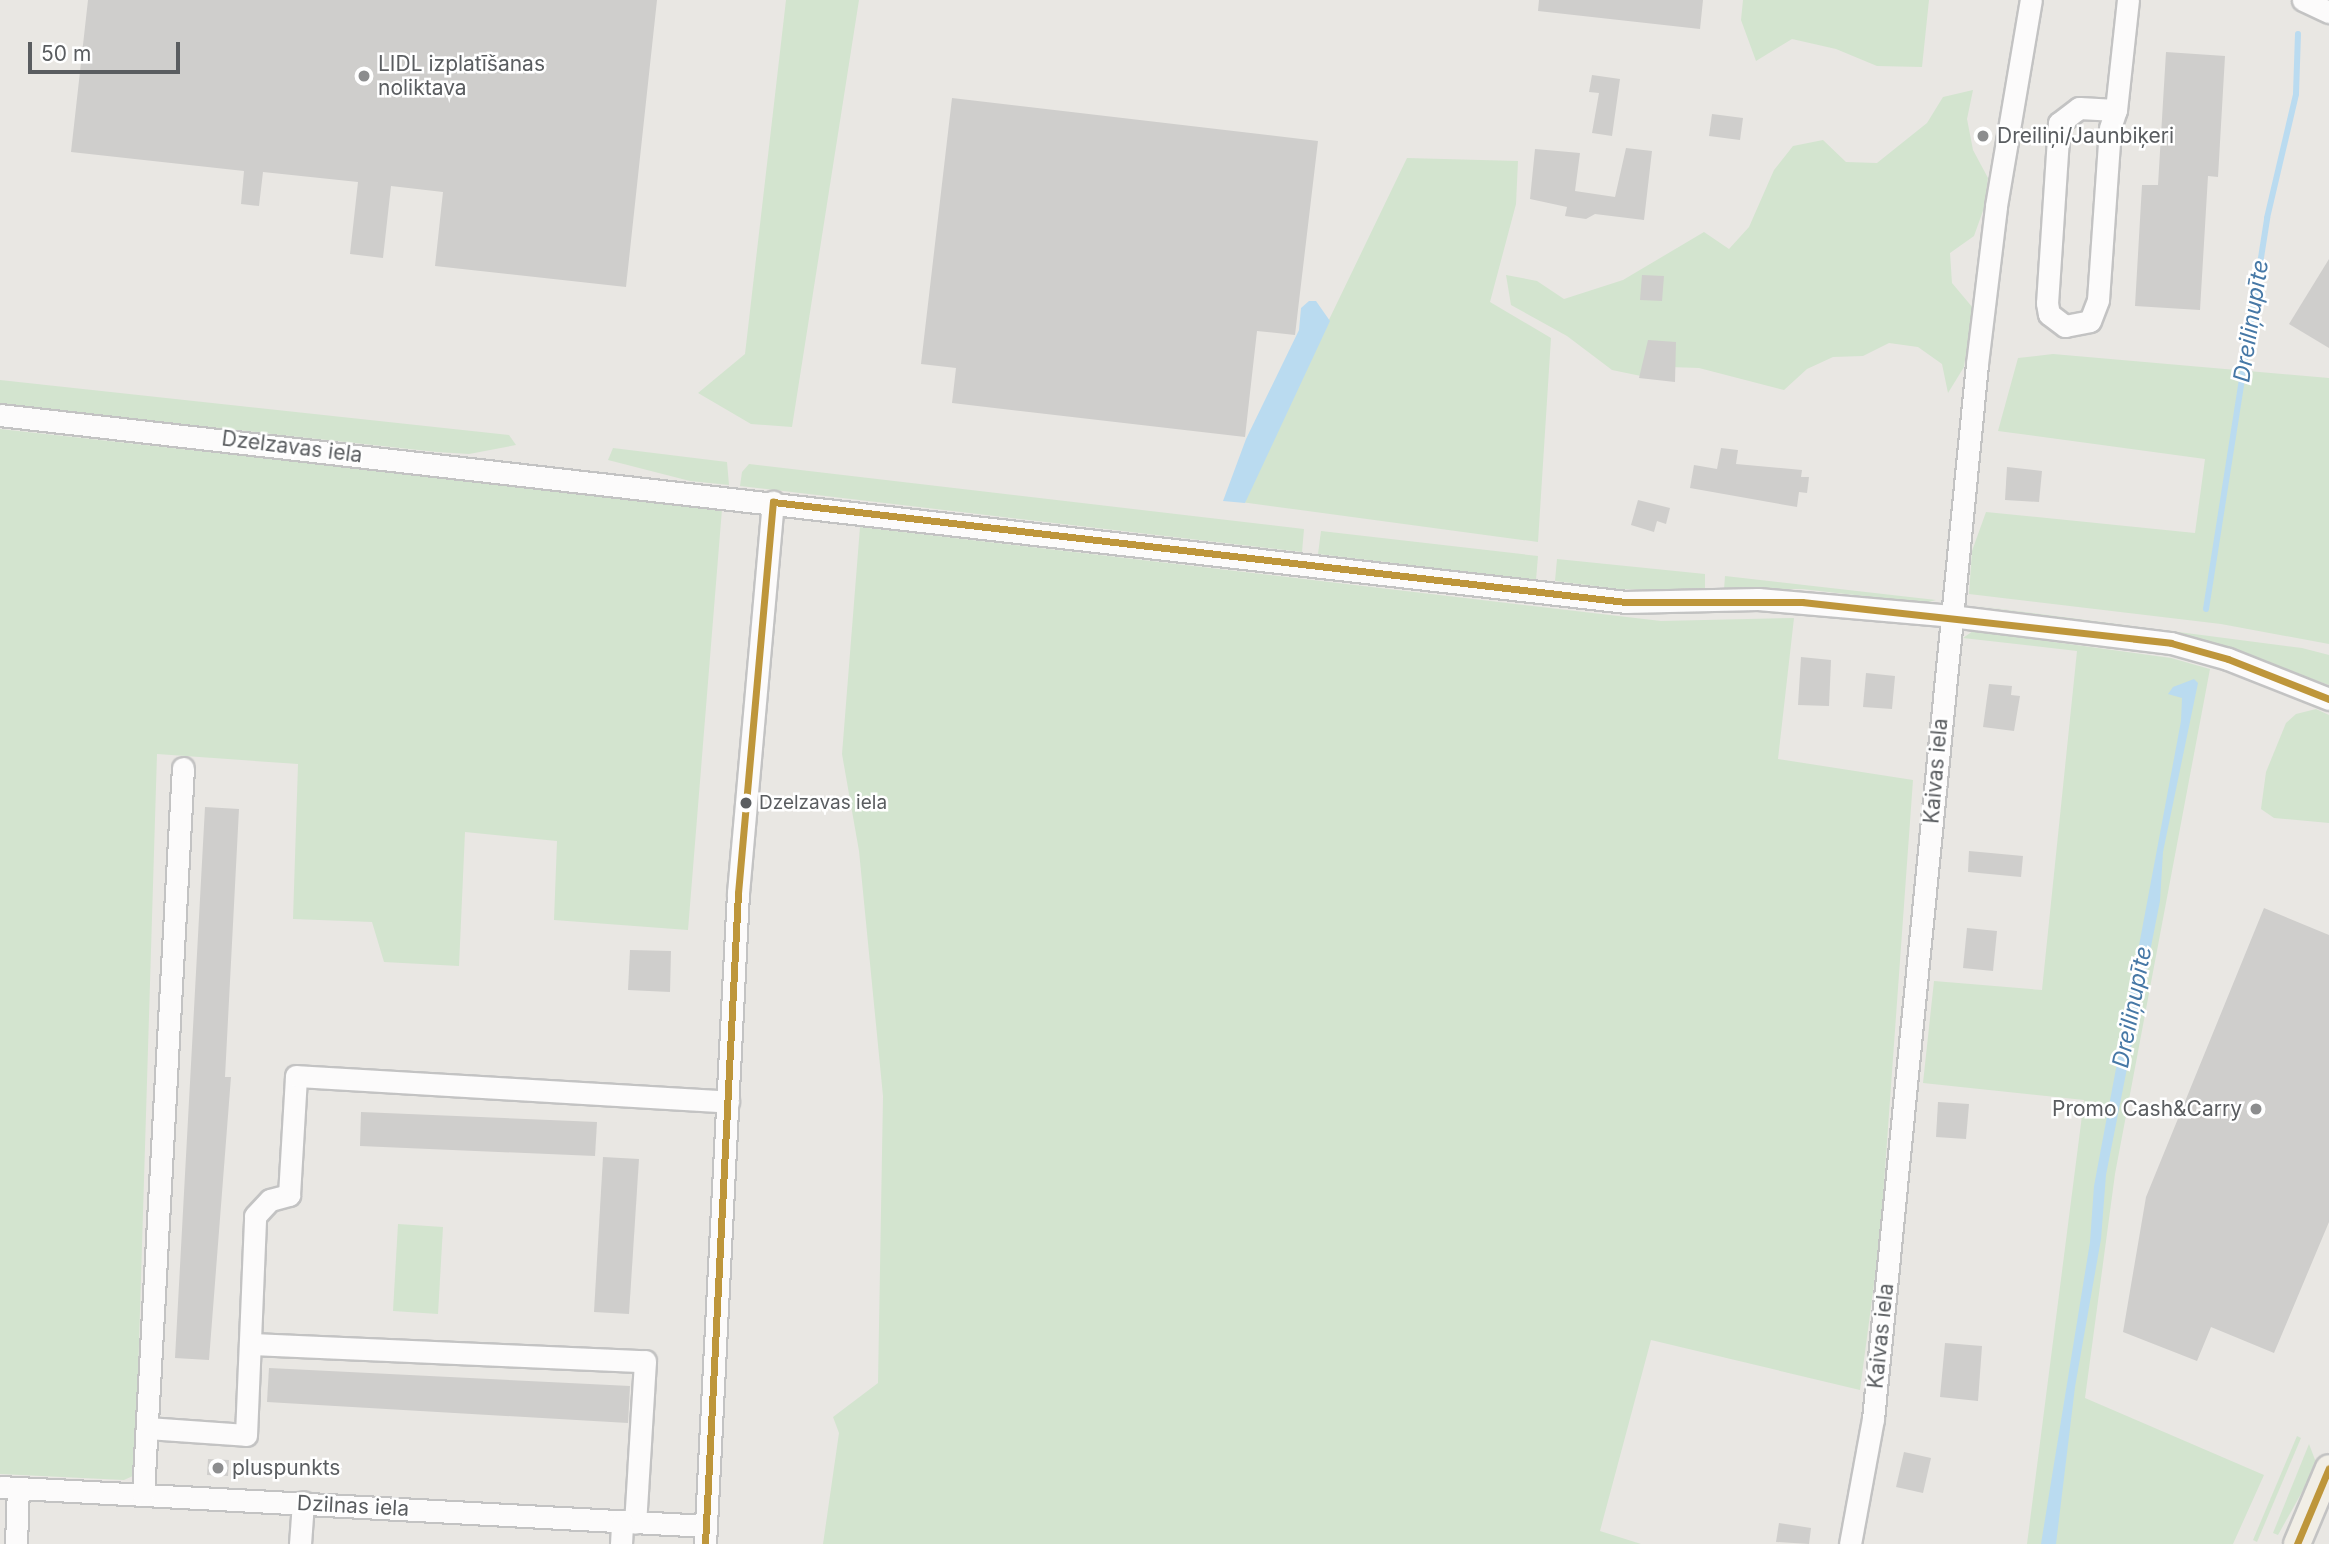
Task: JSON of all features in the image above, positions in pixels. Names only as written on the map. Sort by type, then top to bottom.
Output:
[{"type":"main road","points":[[2297,1544],[2329,1468]]},
{"type":"street","name":"Kaivas iela","points":[[1850,1544],[1873,1419],[1951,616],[1996,206],[2031,0]]},
{"type":"street","points":[[2116,110],[2080,108],[2059,123],[2047,303],[2049,314],[2066,326],[2090,321],[2098,300],[2110,128],[2116,110],[2128,0]]},
{"type":"street","name":"Dzelzavas iela","points":[[0,415],[1625,601],[1758,599],[1951,616],[2171,643],[2228,659],[2329,699]]},
{"type":"street","points":[[705,1535],[738,893],[773,502]]},
{"type":"street","points":[[143,1494],[183,768]]},
{"type":"street","points":[[147,1428],[246,1435],[255,1216],[270,1200],[289,1195],[296,1076],[728,1102]]},
{"type":"street","points":[[251,1344],[645,1361],[629,1522],[621,1544]]},
{"type":"street","points":[[9,1487],[16,1544]]},
{"type":"street","name":"Dzilnas iela","points":[[9,1487],[629,1522],[705,1535]]},
{"type":"street","points":[[300,1544],[303,1503]]},
{"type":"green space","points":[[786,0],[859,0],[792,427],[751,424],[698,393],[745,354]]},
{"type":"green space","points":[[1743,0],[1929,0],[1922,67],[1877,66],[1836,49],[1792,39],[1756,61],[1741,20]]},
{"type":"green space","points":[[1973,90],[1967,119],[1973,150],[1988,178],[1984,208],[1974,236],[1950,253],[1952,283],[1973,308],[1964,367],[1948,393],[1942,364],[1918,347],[1889,343],[1863,356],[1833,357],[1807,369],[1784,390],[1699,368],[1670,367],[1641,376],[1612,370],[1567,336],[1511,305],[1506,275],[1537,281],[1564,299],[1623,280],[1704,232],[1729,249],[1749,227],[1774,170],[1793,146],[1823,140],[1846,162],[1877,163],[1927,123],[1943,97]]},
{"type":"green space","points":[[1407,158],[1518,161],[1516,204],[1490,302],[1551,338],[1538,542],[1241,502]]},
{"type":"green space","points":[[2053,354],[2329,378],[2329,644],[2221,624],[1969,594],[1972,551],[1986,512],[2195,533],[2205,459],[1998,431],[2018,358]]},
{"type":"green space","points":[[0,380],[509,435],[516,445],[469,454],[437,452],[0,404]]},
{"type":"green space","points":[[0,429],[722,509],[688,930],[554,920],[557,841],[465,832],[459,966],[384,962],[372,922],[293,919],[298,764],[157,754],[135,1475],[124,1480],[0,1474]]},
{"type":"green space","points":[[613,448],[727,462],[729,485],[690,481],[608,460]]},
{"type":"green space","points":[[749,464],[1304,529],[1302,552],[740,486],[742,472]]},
{"type":"green space","points":[[860,527],[1661,621],[1794,618],[1778,759],[1913,780],[1880,1239],[1860,1390],[1651,1340],[1600,1531],[1641,1544],[823,1544],[839,1433],[833,1417],[878,1383],[883,1096],[859,851],[842,754]]},
{"type":"green space","points":[[1321,531],[1538,556],[1536,580],[1318,554]]},
{"type":"green space","points":[[1557,559],[1705,574],[1705,591],[1619,589],[1555,581]]},
{"type":"green space","points":[[1725,576],[1936,600],[1925,603],[1802,589],[1724,589]]},
{"type":"green space","points":[[1971,605],[2302,648],[2329,655],[2329,685],[2188,636]]},
{"type":"green space","points":[[1973,631],[2171,658],[2210,669],[2115,1174],[2085,1398],[2264,1475],[2233,1544],[2027,1544],[2084,1100],[1923,1083],[1934,981],[2042,990],[2077,651],[1963,638]]},
{"type":"green space","points":[[2316,709],[2329,715],[2329,823],[2274,818],[2261,809],[2266,772],[2286,723],[2296,714]]},
{"type":"green space","points":[[398,1224],[443,1227],[438,1314],[393,1311]]},
{"type":"green space","points":[[2297,1436],[2301,1438],[2257,1542],[2253,1540]]},
{"type":"green space","points":[[2309,1444],[2317,1465],[2278,1535],[2273,1533]]},
{"type":"water","points":[[1309,301],[1316,301],[1330,321],[1245,503],[1223,501],[1246,439],[1299,330],[1301,308]]},
{"type":"water","name":"Dreiliņupīte","points":[[2194,679],[2198,683],[2163,852],[2160,901],[2106,1175],[2101,1239],[2075,1387],[2056,1544],[2041,1544],[2090,1242],[2094,1186],[2181,721],[2182,698],[2168,694],[2173,687]]},
{"type":"building","name":"LIDL izplatīšanas noliktava","points":[[88,0],[657,0],[626,287],[435,266],[443,192],[391,186],[383,258],[350,254],[358,182],[263,172],[259,206],[241,204],[244,171],[71,152]]},
{"type":"building","points":[[1539,0],[1703,0],[1700,29],[1538,11]]},
{"type":"building","points":[[2166,52],[2225,56],[2218,177],[2208,176],[2200,310],[2135,306],[2142,185],[2158,185]]},
{"type":"building","points":[[1592,75],[1620,79],[1612,136],[1592,133],[1599,93],[1589,92]]},
{"type":"building","points":[[952,98],[1318,141],[1295,335],[1257,331],[1245,437],[952,403],[956,368],[921,364]]},
{"type":"building","points":[[1712,114],[1743,118],[1740,140],[1709,136]]},
{"type":"building","points":[[1626,148],[1652,151],[1644,220],[1595,214],[1586,219],[1565,216],[1567,207],[1530,199],[1535,149],[1580,153],[1575,191],[1615,197]]},
{"type":"building","points":[[2329,259],[2329,348],[2289,324]]},
{"type":"building","points":[[1642,275],[1664,276],[1662,301],[1640,300]]},
{"type":"building","points":[[1648,340],[1676,342],[1675,382],[1639,378]]},
{"type":"building","points":[[1721,448],[1738,450],[1736,464],[1802,470],[1801,477],[1809,477],[1807,493],[1799,492],[1797,507],[1690,488],[1694,465],[1717,469]]},
{"type":"building","points":[[2007,467],[2042,471],[2039,502],[2005,500]]},
{"type":"building","points":[[1638,500],[1670,508],[1666,524],[1657,521],[1654,532],[1631,525]]},
{"type":"building","points":[[1801,657],[1831,660],[1829,706],[1798,705]]},
{"type":"building","points":[[1866,673],[1895,676],[1892,709],[1863,707]]},
{"type":"building","points":[[1989,684],[2012,686],[2011,695],[2020,696],[2014,731],[1983,727]]},
{"type":"building","points":[[205,807],[239,809],[225,1077],[231,1077],[209,1360],[175,1358]]},
{"type":"building","points":[[1969,851],[2023,856],[2021,877],[1968,872]]},
{"type":"building","name":"Promo Cash&Carry","points":[[2264,908],[2329,935],[2329,1222],[2274,1353],[2211,1327],[2197,1361],[2123,1332],[2146,1197]]},
{"type":"building","points":[[1967,928],[1997,931],[1993,971],[1963,968]]},
{"type":"building","points":[[630,950],[671,951],[670,992],[628,990]]},
{"type":"building","points":[[1938,1102],[1969,1104],[1966,1139],[1936,1137]]},
{"type":"building","points":[[361,1112],[597,1122],[595,1156],[360,1146]]},
{"type":"building","points":[[603,1157],[639,1159],[629,1314],[594,1312]]},
{"type":"building","points":[[1945,1343],[1982,1346],[1978,1401],[1940,1397]]},
{"type":"building","points":[[269,1368],[630,1386],[628,1423],[267,1402]]},
{"type":"building","points":[[1904,1452],[1931,1458],[1923,1493],[1896,1487]]},
{"type":"building","name":"pluspunkts","points":[[208,1459],[229,1460],[228,1476],[207,1475]]},
{"type":"building","points":[[1779,1523],[1811,1528],[1809,1544],[1776,1542]]},
{"type":"waterway","name":"Dreiliņupīte","points":[[2206,609],[2267,218],[2296,94],[2298,34]]},
{"type":"transit line","points":[[773,502],[1625,602],[1802,602],[2171,643],[2228,659],[2329,699]]},
{"type":"transit line","points":[[705,1544],[738,893],[773,502]]},
{"type":"transit line","points":[[2297,1544],[2329,1468]]},
{"type":"place","name":"LIDL izplatīšanas noliktava","points":[[364,76]]},
{"type":"place","name":"Dreiliņi/Jaunbiķeri","points":[[1983,136]]},
{"type":"place","name":"Dzelzavas iela","points":[[746,803]]},
{"type":"place","name":"Promo Cash&Carry","points":[[2256,1109]]},
{"type":"place","name":"pluspunkts","points":[[218,1468]]}]
